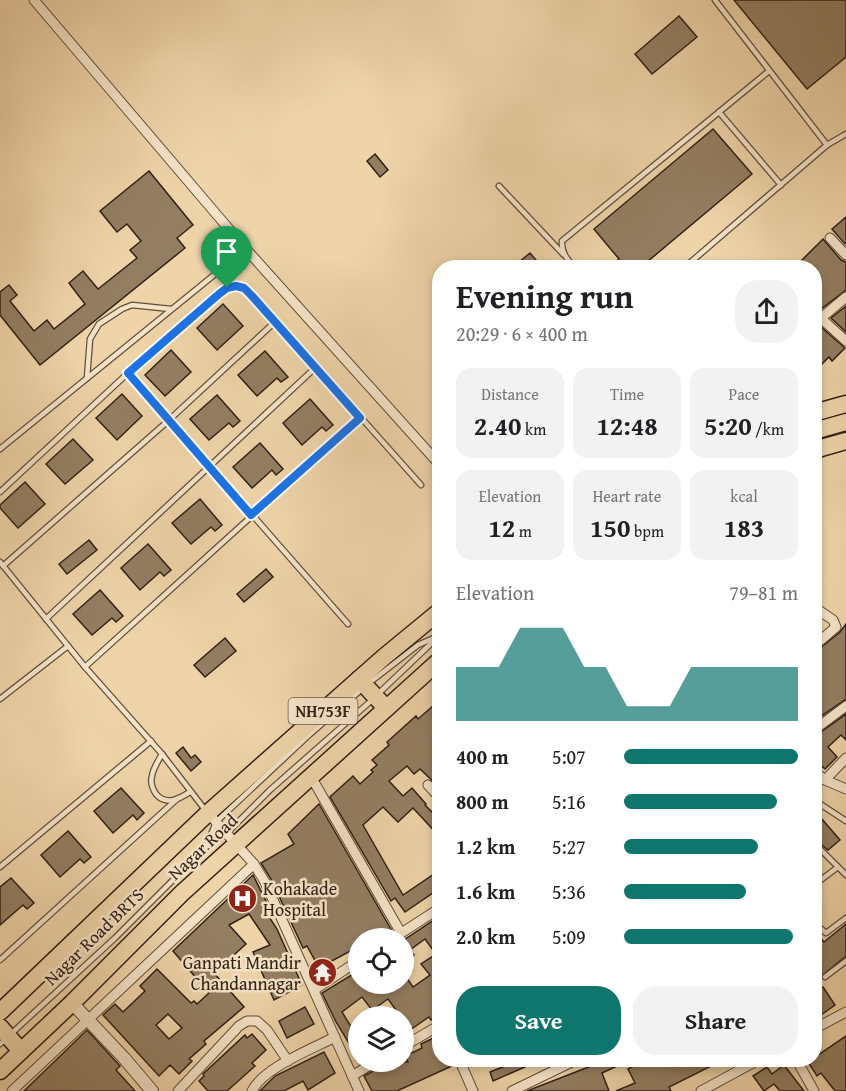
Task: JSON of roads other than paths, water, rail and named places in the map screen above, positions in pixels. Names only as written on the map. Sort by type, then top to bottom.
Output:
[{"type":"highway","points":[[822,411],[846,404]]},
{"type":"highway","points":[[822,429],[846,422]]},
{"type":"highway","points":[[822,448],[846,441]]},
{"type":"highway","name":"Nagar Road","points":[[0,1071],[72,1003],[182,892],[231,838],[310,776],[371,692],[432,620]]},
{"type":"highway","name":"Nagar Road","points":[[0,1012],[212,818],[371,692],[432,664]]},
{"type":"highway","points":[[3,1036],[21,1051]]},
{"type":"street","points":[[34,0],[246,249],[432,456]]},
{"type":"street","points":[[830,238],[846,255]]},
{"type":"street","points":[[822,314],[846,297]]},
{"type":"street","points":[[822,322],[846,341]]},
{"type":"street","points":[[822,612],[833,620],[836,627],[822,639]]},
{"type":"street","points":[[822,724],[846,706]]},
{"type":"street","points":[[825,780],[846,758]]},
{"type":"street","points":[[310,776],[393,928]]},
{"type":"street","points":[[822,778],[846,789]]},
{"type":"street","points":[[428,785],[432,789]]},
{"type":"street","points":[[212,818],[254,864],[270,891],[359,1091]]},
{"type":"street","points":[[12,1091],[254,864]]},
{"type":"street","points":[[409,928],[432,913]]},
{"type":"street","points":[[314,990],[348,968]]},
{"type":"street","points":[[72,1003],[152,1091]]},
{"type":"street","points":[[822,1025],[846,1013]]},
{"type":"street","points":[[178,1091],[239,1026],[247,1021],[257,1021],[267,1030],[288,1061]]},
{"type":"street","points":[[414,1040],[432,1030]]},
{"type":"street","points":[[252,1091],[263,1077],[288,1061],[335,1037]]},
{"type":"street","points":[[462,1067],[473,1091]]},
{"type":"street","points":[[513,1091],[555,1067]]},
{"type":"street","points":[[701,1091],[745,1067]]},
{"type":"street","points":[[800,1067],[814,1091]]},
{"type":"street","points":[[352,1076],[359,1072]]},
{"type":"lane","points":[[715,0],[827,145]]},
{"type":"lane","points":[[564,255],[561,248],[562,241],[769,71]]},
{"type":"lane","points":[[719,112],[781,185]]},
{"type":"lane","points":[[693,260],[827,145],[846,134]]},
{"type":"lane","points":[[500,186],[568,260]]},
{"type":"lane","points":[[0,449],[246,249]]},
{"type":"lane","points":[[0,492],[128,373],[227,288],[236,286],[244,288],[276,321],[421,485]]},
{"type":"lane","points":[[87,378],[90,339],[99,324],[132,305],[171,309]]},
{"type":"lane","points":[[206,847],[212,818],[162,754],[68,646],[2,564],[168,421],[276,321]]},
{"type":"lane","points":[[46,619],[316,367]]},
{"type":"lane","points":[[128,373],[348,624]]},
{"type":"lane","points":[[86,667],[360,418]]},
{"type":"lane","points":[[206,847],[231,838],[270,790],[418,645],[432,639]]},
{"type":"lane","points":[[371,692],[432,642]]},
{"type":"lane","points":[[0,699],[68,646]]},
{"type":"lane","points":[[0,867],[151,741]]},
{"type":"lane","points":[[162,754],[152,776],[152,788],[160,799],[169,801],[177,799]]},
{"type":"lane","points":[[0,960],[177,799],[190,792]]},
{"type":"lane","points":[[822,805],[846,821]]},
{"type":"lane","name":"Nagar Road BRTS","points":[[3,1036],[115,938],[206,847]]},
{"type":"lane","points":[[822,851],[846,875]]},
{"type":"lane","points":[[822,879],[838,867]]},
{"type":"lane","points":[[822,930],[826,933],[846,918]]},
{"type":"lane","points":[[825,977],[846,961]]},
{"type":"place","name":"Kohakade Hospital","points":[[242,899]]},
{"type":"place","name":"Ganpati Mandir Chandannagar","points":[[322,973]]}]
